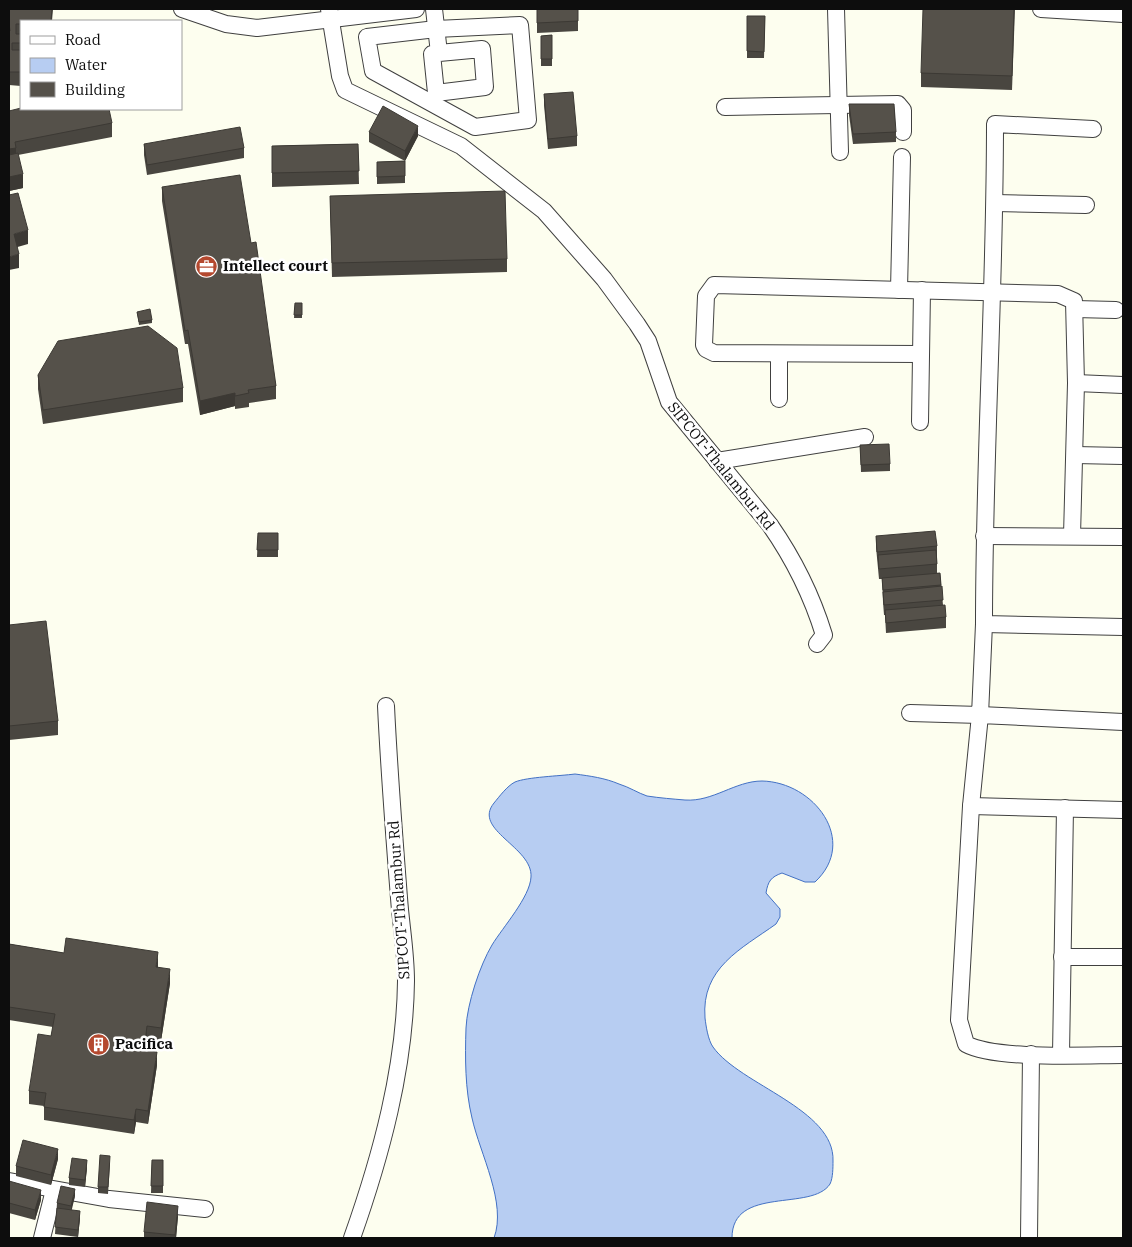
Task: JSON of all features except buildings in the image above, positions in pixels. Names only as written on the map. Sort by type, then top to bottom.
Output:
[{"type":"street","points":[[182,9],[226,24],[257,28],[329,14],[416,9]]},
{"type":"street","points":[[434,9],[439,53]]},
{"type":"street","points":[[836,9],[840,152]]},
{"type":"street","points":[[1041,9],[1123,14]]},
{"type":"street","name":"SIPCOT-Thalambur Rd","points":[[329,14],[340,76],[345,90],[461,146],[544,210],[586,258],[648,342],[669,402],[770,525],[784,546],[819,619],[824,635],[817,644]]},
{"type":"street","points":[[520,25],[528,120],[475,127],[373,71],[367,37],[436,29],[520,25]]},
{"type":"street","points":[[726,107],[898,104],[903,110],[903,132]]},
{"type":"street","points":[[1093,129],[996,124],[984,536],[984,624],[980,715],[971,806],[959,1020],[966,1044],[977,1050],[1031,1054],[1123,1055]]},
{"type":"street","points":[[898,290],[902,157]]},
{"type":"street","points":[[995,203],[1086,205]]},
{"type":"street","points":[[920,354],[714,353],[706,349],[706,296],[714,285],[1058,294],[1074,301],[1076,383],[1072,536]]},
{"type":"street","points":[[920,422],[922,290]]},
{"type":"street","points":[[1075,309],[1116,310]]},
{"type":"street","points":[[779,354],[779,399]]},
{"type":"street","points":[[1076,383],[1123,385]]},
{"type":"street","points":[[717,461],[865,438]]},
{"type":"street","points":[[1074,455],[1123,456]]},
{"type":"street","points":[[984,536],[1123,537]]},
{"type":"street","points":[[984,624],[1123,627]]},
{"type":"street","name":"SIPCOT-Thalambur Rd","points":[[352,1238],[386,1127],[399,1059],[406,982],[386,706]]},
{"type":"street","points":[[910,713],[1123,722]]},
{"type":"street","points":[[971,806],[1123,810]]},
{"type":"street","points":[[1061,1055],[1065,808]]},
{"type":"street","points":[[1062,956],[1123,957]]},
{"type":"street","points":[[1029,1238],[1031,1054]]},
{"type":"street","points":[[9,1181],[123,1201],[205,1209]]},
{"type":"street","points":[[42,1238],[54,1190]]},
{"type":"water","points":[[575,774],[608,780],[647,796],[685,800],[705,798],[752,782],[762,781],[781,784],[798,791],[813,803],[825,816],[831,832],[833,849],[827,866],[815,882],[805,882],[782,873],[771,880],[766,893],[780,909],[780,917],[776,924],[737,952],[716,973],[709,986],[705,1001],[705,1018],[711,1044],[726,1061],[803,1112],[819,1127],[830,1143],[833,1161],[832,1179],[830,1184],[821,1192],[807,1197],[758,1205],[745,1211],[735,1222],[732,1238],[494,1238],[497,1224],[495,1194],[472,1118],[468,1096],[466,1062],[467,1018],[475,985],[483,963],[492,945],[521,903],[531,877],[529,866],[497,830],[491,822],[489,813],[494,803],[515,782]]},
{"type":"place","name":"Intellect court","points":[[207,266]]},
{"type":"place","name":"Pacifica","points":[[99,1044]]}]
